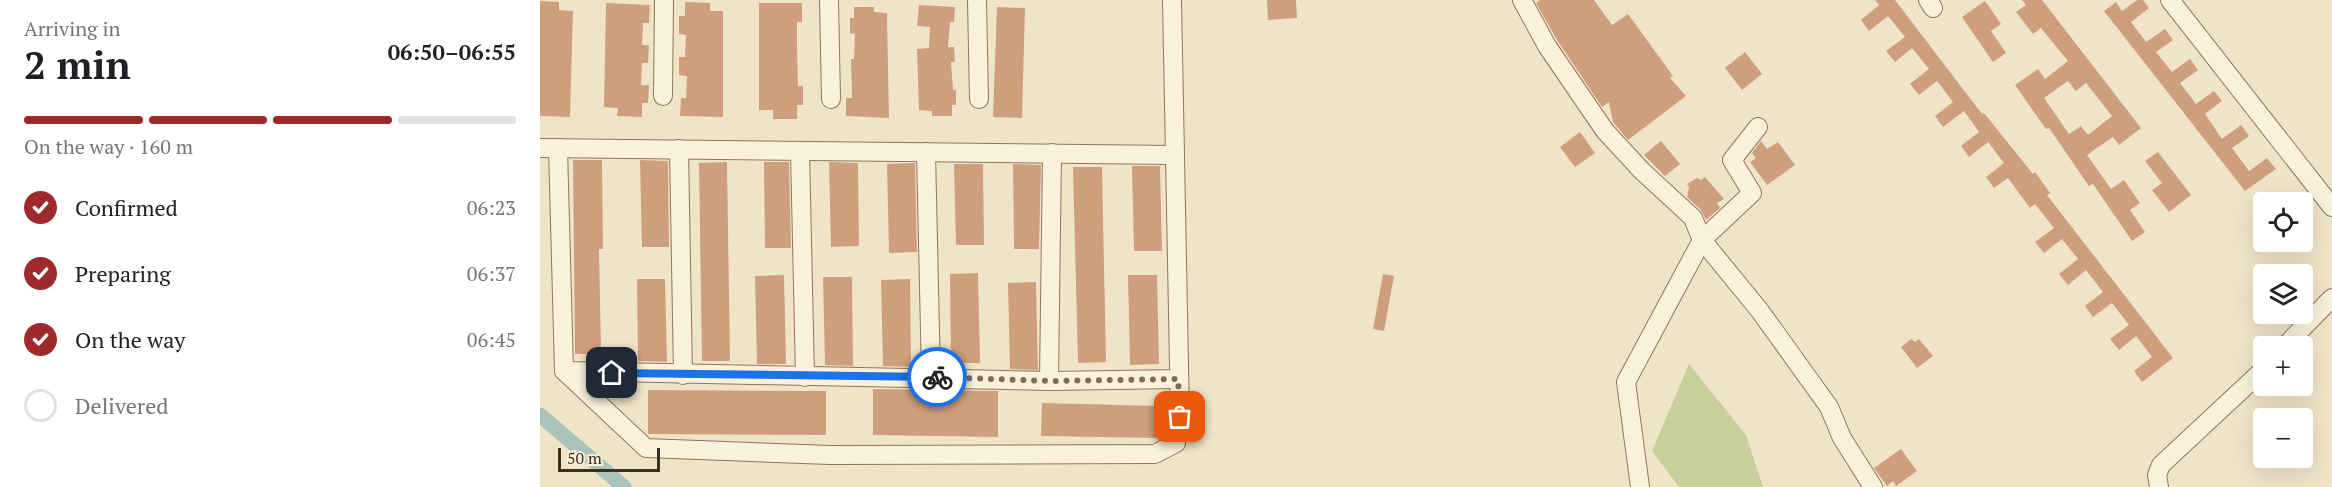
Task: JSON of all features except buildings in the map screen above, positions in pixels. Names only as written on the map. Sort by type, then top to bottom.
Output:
[{"type":"street","points":[[663,96],[664,0]]},
{"type":"street","points":[[829,0],[831,99]]},
{"type":"street","points":[[977,0],[979,99]]},
{"type":"street","points":[[1172,0],[1175,155],[1178,379],[1180,417],[1176,443],[1155,453],[841,455],[646,448],[564,371],[549,148],[1175,155]]},
{"type":"street","points":[[1522,0],[1547,46],[1605,132],[1642,171],[1693,218],[1702,240],[1760,311],[1829,407],[1842,438],[1873,487]]},
{"type":"street","points":[[2170,0],[2332,207]]},
{"type":"street","points":[[1640,487],[1626,382],[1702,240],[1752,193],[1732,160],[1758,127]]},
{"type":"street","points":[[679,149],[683,375]]},
{"type":"street","points":[[800,151],[805,377]]},
{"type":"street","points":[[926,152],[931,377]]},
{"type":"street","points":[[1049,381],[1052,153]]},
{"type":"street","points":[[2296,336],[2332,298]]},
{"type":"street","points":[[564,371],[1049,381],[1178,379]]},
{"type":"street","points":[[2159,487],[2157,475],[2161,465],[2253,379]]},
{"type":"green space","points":[[1689,364],[1746,435],[1763,487],[1679,487],[1652,451]]},
{"type":"waterway","points":[[540,415],[624,487]]},
{"type":"way so far","points":[[937,377],[1049,381],[1178,379],[1180,417]]},
{"type":"route","points":[[612,373],[937,377]]}]
